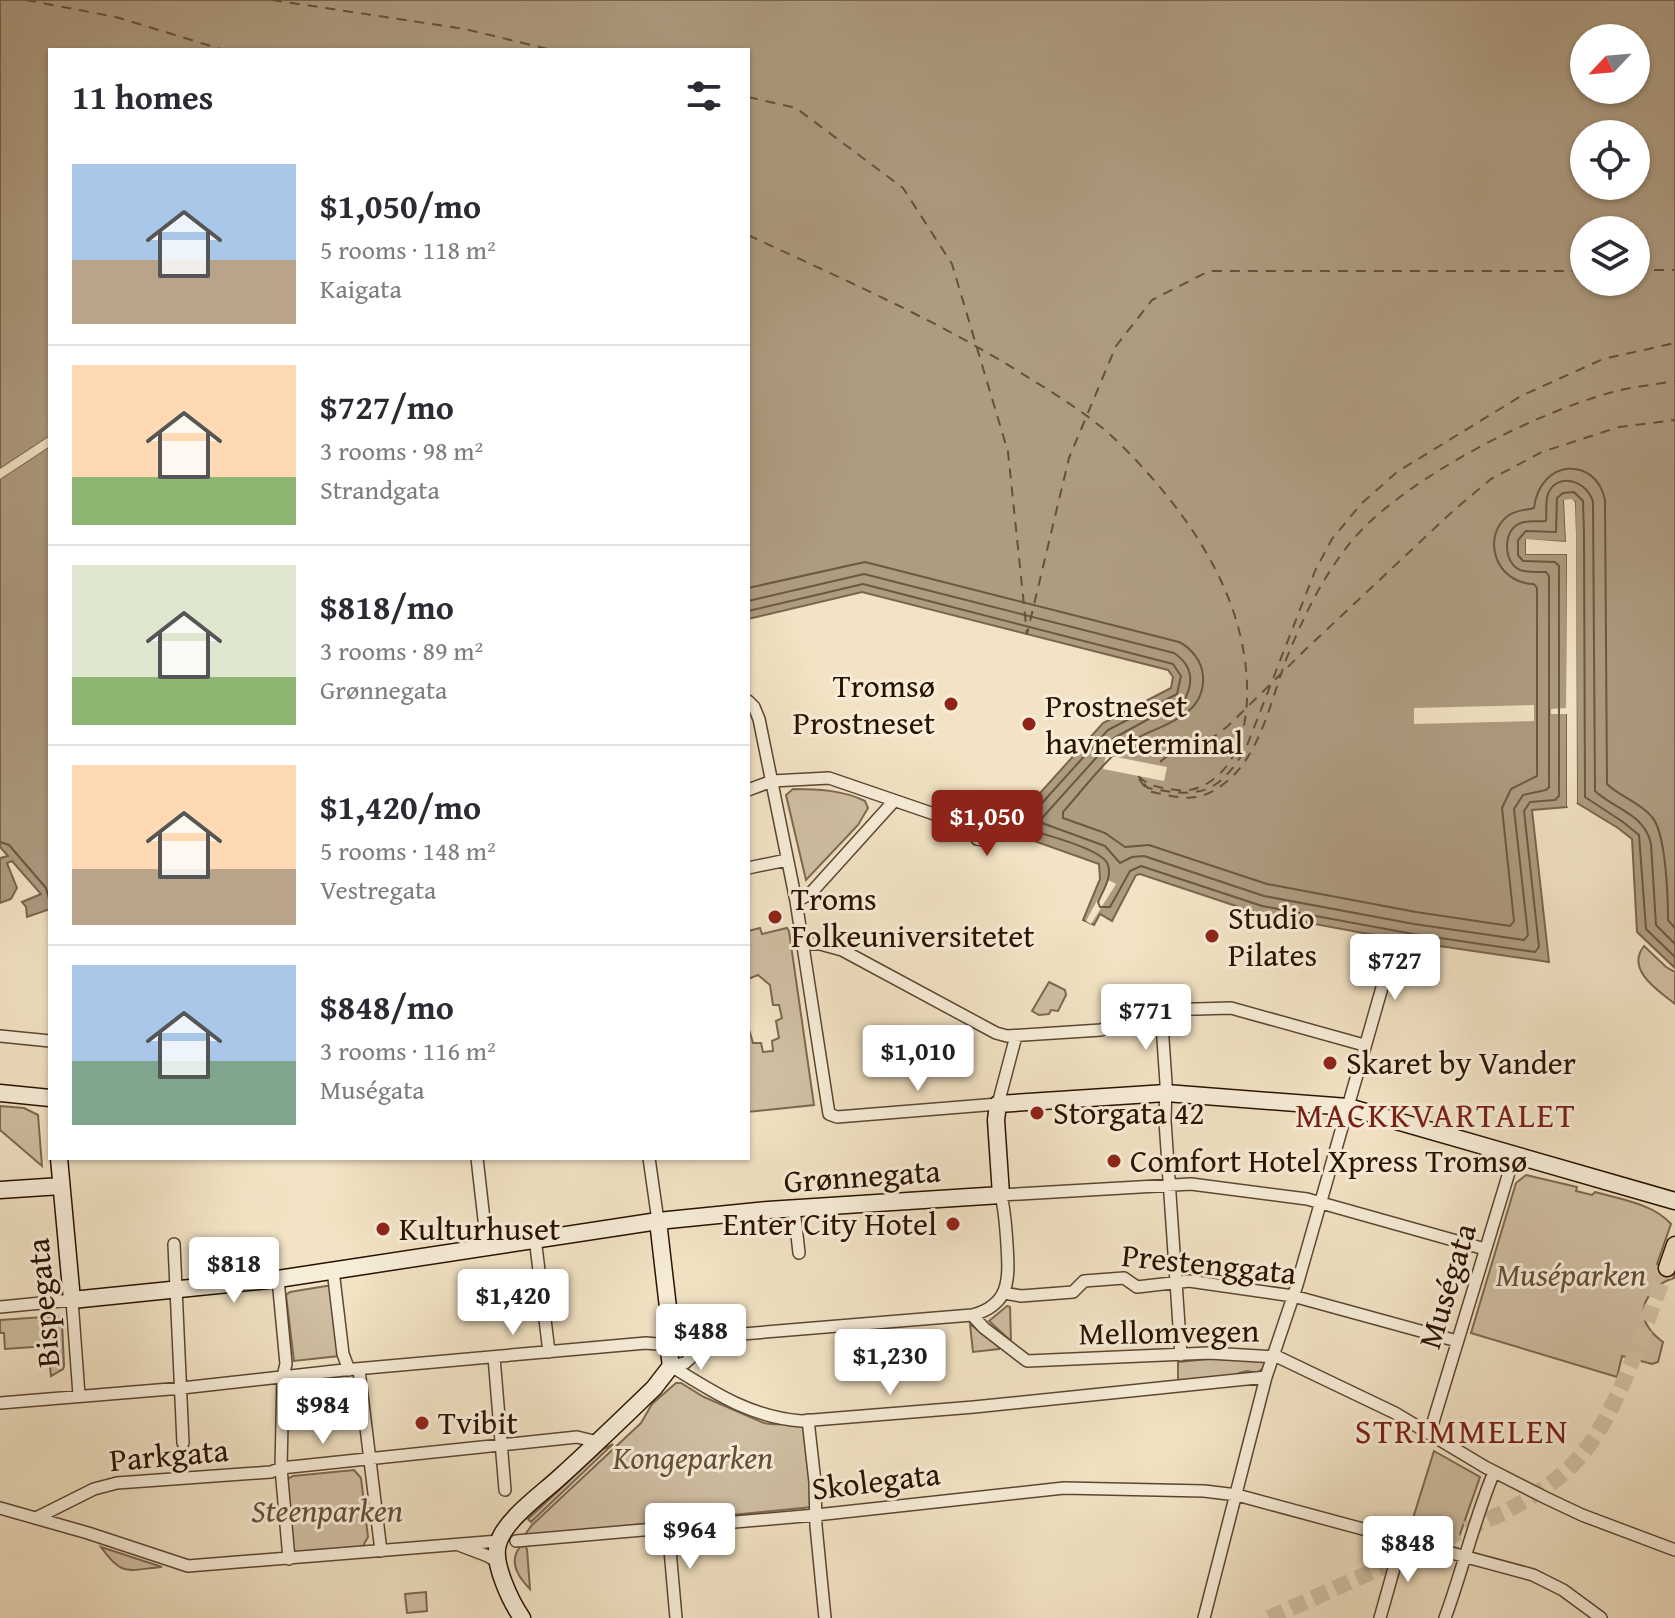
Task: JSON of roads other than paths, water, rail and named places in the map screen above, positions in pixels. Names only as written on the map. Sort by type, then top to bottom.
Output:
[{"type":"main road","points":[[1667,1268],[1675,1245]]},
{"type":"street","points":[[751,704],[772,781],[796,901],[829,1114],[837,1117],[1166,1093],[1348,1107],[1675,1201]]},
{"type":"street","points":[[750,789],[772,781],[829,778],[972,827]]},
{"type":"street","points":[[796,901],[810,894],[894,801]]},
{"type":"street","points":[[750,868],[787,860]]},
{"type":"street","points":[[803,944],[837,948],[998,1034],[1016,1036],[1101,1030],[1121,1020],[1161,1010],[1231,1008],[1364,1045]]},
{"type":"street","points":[[1204,1618],[1266,1377],[1293,1296],[1393,949]]},
{"type":"street","points":[[1161,1010],[1181,1355]]},
{"type":"street","points":[[0,1036],[48,1041]]},
{"type":"street","points":[[0,1403],[646,1343],[668,1345],[681,1339],[972,1315],[986,1310],[1004,1293],[1008,1268],[996,1120],[1016,1036]]},
{"type":"street","points":[[0,1093],[48,1098]]},
{"type":"street","name":"Muségata","points":[[1430,1432],[1514,1156]]},
{"type":"street","name":"Bispegata","points":[[59,1160],[79,1395]]},
{"type":"street","points":[[477,1160],[487,1246]]},
{"type":"street","points":[[649,1160],[670,1325],[668,1345],[671,1366],[721,1398],[743,1408],[785,1421],[808,1420],[974,1407],[1266,1377]]},
{"type":"street","name":"Grønnegata","points":[[0,1307],[278,1279],[658,1221],[794,1209],[1191,1184],[1307,1199],[1485,1249]]},
{"type":"street","points":[[0,1190],[61,1186]]},
{"type":"street","points":[[794,1209],[799,1253]]},
{"type":"street","points":[[535,1238],[549,1352]]},
{"type":"street","points":[[174,1244],[183,1443]]},
{"type":"street","points":[[333,1270],[343,1354],[354,1370],[370,1458],[381,1551]]},
{"type":"street","name":"Prestenggata","points":[[1004,1293],[1021,1296],[1073,1292],[1084,1281],[1124,1278],[1137,1287],[1189,1281],[1293,1296],[1457,1341]]},
{"type":"street","points":[[278,1279],[286,1364],[283,1376],[281,1468],[289,1559]]},
{"type":"street","name":"Mellomvegen","points":[[972,1315],[1027,1361],[1224,1353],[1274,1356],[1312,1371],[1430,1432],[1494,1472],[1582,1515],[1675,1550]]},
{"type":"street","points":[[522,1618],[507,1590],[497,1554],[499,1541],[525,1508],[654,1388],[671,1366],[685,1363],[713,1337]]},
{"type":"street","points":[[494,1357],[505,1490]]},
{"type":"street","points":[[808,1420],[825,1618]]},
{"type":"street","name":"Parkgata","points":[[36,1518],[100,1486],[271,1472],[281,1468],[577,1437],[598,1442]]},
{"type":"street","points":[[1445,1618],[1494,1472]]},
{"type":"street","name":"Skolegata","points":[[516,1541],[816,1515],[1050,1488],[1204,1491],[1237,1495],[1465,1555],[1550,1582],[1601,1618]]},
{"type":"street","points":[[0,1508],[96,1535],[188,1566],[499,1541]]},
{"type":"street","points":[[668,1527],[676,1618]]},
{"type":"street","points":[[1380,1618],[1402,1540]]},
{"type":"street","points":[[458,1545],[499,1563]]},
{"type":"water","points":[[0,0],[1675,0],[1675,968],[1637,932],[1632,839],[1577,803],[1575,502],[1564,501],[1566,542],[1526,540],[1526,554],[1567,554],[1567,807],[1532,810],[1549,962],[1412,942],[1260,914],[1140,874],[1136,875],[1112,921],[1100,914],[1094,925],[1083,920],[1100,879],[1099,864],[1006,831],[1103,723],[1171,688],[1173,677],[1168,670],[862,592],[750,619],[750,48],[48,48],[48,437],[0,469]]},
{"type":"water","points":[[48,447],[48,910],[27,917],[22,902],[41,894],[12,861],[7,863],[17,888],[11,899],[0,903],[0,858],[8,856],[0,847],[0,479]]},
{"type":"tunnel","points":[[1269,1618],[1505,1512],[1557,1479],[1583,1453],[1609,1412],[1631,1364],[1667,1268]]},
{"type":"place","name":"Tromsø Prostneset","points":[[951,704]]},
{"type":"place","name":"Prostneset havneterminal","points":[[1029,724]]},
{"type":"place","name":"Troms Folkeuniversitetet","points":[[775,917]]},
{"type":"place","name":"Studio Pilates","points":[[1212,936]]},
{"type":"place","name":"Skaret by Vander","points":[[1330,1063]]},
{"type":"place","name":"Storgata 42","points":[[1037,1113]]},
{"type":"place","name":"Comfort Hotel Xpress Tromsø","points":[[1114,1161]]},
{"type":"place","name":"Enter City Hotel","points":[[953,1224]]},
{"type":"place","name":"Kulturhuset","points":[[383,1229]]},
{"type":"place","name":"Tvibit","points":[[422,1423]]},
{"type":"district","name":"MACKKVARTALET","points":[[1436,1115]]},
{"type":"district","name":"STRIMMELEN","points":[[1462,1431]]},
{"type":"park label","name":"Muséparken","points":[[1571,1275]]},
{"type":"park label","name":"Kongeparken","points":[[693,1458]]},
{"type":"park label","name":"Steenparken","points":[[327,1511]]}]
